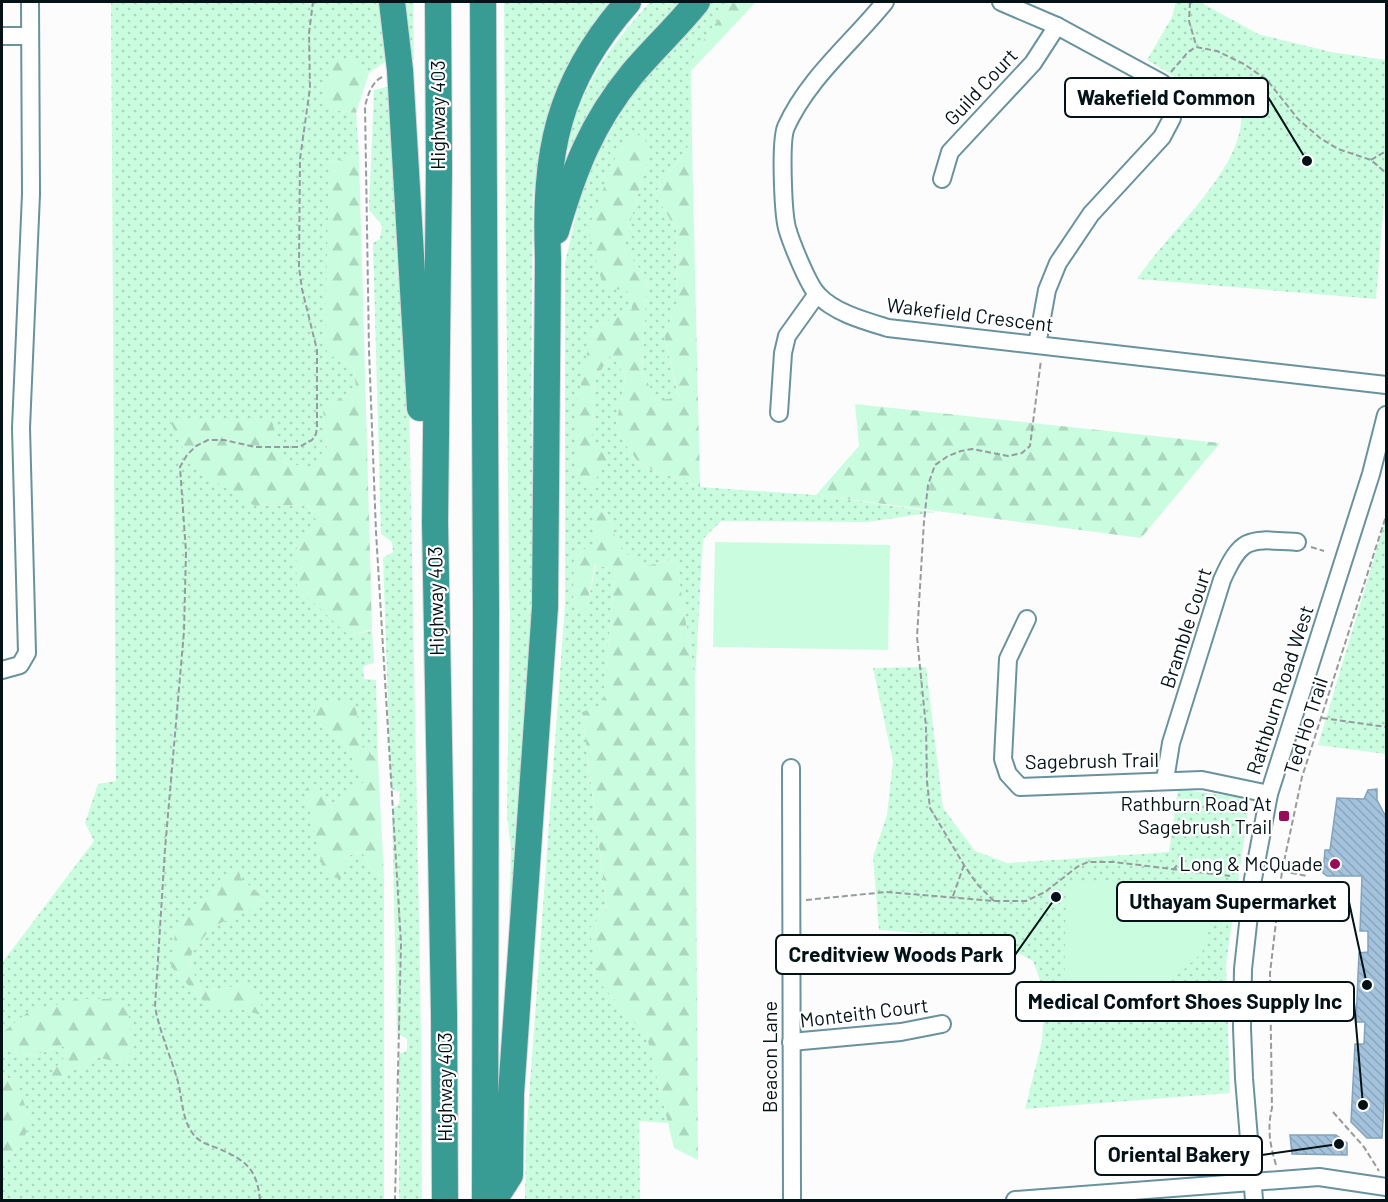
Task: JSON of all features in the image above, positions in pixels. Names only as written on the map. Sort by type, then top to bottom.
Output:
[{"type":"highway","points":[[392,2],[400,70],[424,474],[435,522]]},
{"type":"highway","name":"Highway 403","points":[[438,2],[439,171],[435,522],[445,1200]]},
{"type":"highway","name":"Highway 403","points":[[483,2],[486,612],[485,1200]]},
{"type":"highway","points":[[494,1200],[510,1176],[511,1094],[545,607],[548,258],[546,211],[550,175],[562,112],[576,74],[606,27],[628,2]]},
{"type":"highway","points":[[548,258],[569,186],[589,138],[603,114],[633,74],[697,2]]},
{"type":"street","points":[[2,670],[20,665],[27,653],[21,428],[32,194],[30,2]]},
{"type":"street","name":"Wakefield Crescent","points":[[885,2],[816,78],[785,130],[783,162],[786,226],[797,255],[817,294],[837,308],[859,319],[888,328],[1386,385]]},
{"type":"street","points":[[1001,2],[1057,26],[1162,83],[1172,99],[1172,118],[1162,137],[1091,214],[1058,263],[1047,290],[1040,345]]},
{"type":"street","name":"Guild Court","points":[[942,179],[950,152],[1033,63],[1057,26]]},
{"type":"street","points":[[2,36],[30,36]]},
{"type":"street","points":[[779,413],[783,353],[787,336],[817,294]]},
{"type":"street","name":"Rathburn Road West","points":[[1254,1200],[1244,1078],[1243,969],[1253,879],[1269,794],[1371,474],[1386,415]]},
{"type":"street","name":"Bramble Court","points":[[1166,780],[1171,744],[1222,580],[1231,559],[1241,546],[1259,540],[1297,542]]},
{"type":"street","name":"Sagebrush Trail","points":[[1027,619],[1008,659],[1004,759],[1008,774],[1020,787],[1202,780],[1269,794]]},
{"type":"street","name":"Beacon Lane","points":[[791,768],[792,1200]]},
{"type":"street","name":"Monteith Court","points":[[791,1042],[901,1032],[942,1024]]},
{"type":"street","points":[[1015,1200],[1319,1177],[1384,1180]]},
{"type":"path","points":[[260,1200],[258,1183],[250,1167],[236,1156],[204,1144],[190,1130],[155,1007],[165,849],[184,631],[186,552],[180,467],[196,446],[208,440],[224,440],[255,447],[299,447],[312,440],[317,427],[317,350],[299,267],[300,159],[310,88],[309,33],[313,2]]},
{"type":"path","points":[[1190,2],[1189,21],[1196,47]]},
{"type":"path","points":[[1162,83],[1188,52],[1196,47],[1217,51],[1245,64],[1267,80],[1298,119],[1320,138],[1338,149],[1371,160],[1386,173]]},
{"type":"path","points":[[396,1200],[401,943],[376,532],[369,350],[365,106],[368,94],[376,80],[388,73],[400,70]]},
{"type":"path","points":[[1371,160],[1386,151]]},
{"type":"path","points":[[994,901],[977,884],[930,808],[926,727],[917,637],[928,485],[935,465],[961,451],[972,450],[1008,456],[1022,453],[1030,446],[1040,345]]},
{"type":"path","name":"Ted Ho Trail","points":[[1276,1165],[1271,1146],[1269,1121],[1272,1108],[1270,973],[1282,871],[1302,777],[1386,516]]},
{"type":"path","points":[[1322,718],[1386,727]]},
{"type":"path","points":[[791,903],[886,892],[994,901],[1026,901],[1045,892],[1077,867],[1088,862],[1114,862],[1230,876]]},
{"type":"path","points":[[1173,870],[1179,863]]},
{"type":"path","points":[[952,897],[964,865]]},
{"type":"path","points":[[1282,871],[1307,876]]},
{"type":"path","points":[[1333,1112],[1364,1147],[1384,1180]]},
{"type":"green space","points":[[111,2],[381,2],[389,59],[369,73],[348,58],[333,110],[356,113],[359,155],[329,163],[328,354],[353,367],[356,387],[323,410],[327,447],[312,469],[281,462],[255,506],[307,505],[319,524],[296,550],[349,636],[372,630],[374,663],[363,666],[364,679],[376,680],[378,760],[360,745],[356,706],[314,719],[346,746],[365,782],[333,804],[312,783],[348,856],[362,851],[370,869],[384,877],[384,1200],[2,1200],[2,1163],[18,1148],[16,1078],[2,1079],[2,1050],[33,1056],[62,1045],[67,1051],[64,1059],[48,1077],[55,1081],[97,1057],[132,1050],[2,1033],[2,963],[94,841],[85,823],[98,784],[116,781]],"holes":[[[241,879],[261,895],[263,903],[212,927],[192,952],[190,967],[202,988],[220,990],[244,984],[267,1016],[233,1007],[209,1007],[171,967]]]},
{"type":"green space","points":[[398,2],[413,2],[414,60],[405,60]]},
{"type":"green space","points":[[504,2],[611,2],[595,20],[562,79],[545,130],[533,195],[531,394],[535,620],[514,907],[509,913],[511,850],[507,815],[510,612]]},
{"type":"green space","points":[[650,2],[683,2],[586,119],[571,149],[566,147],[580,105],[598,69],[622,35]]},
{"type":"green space","points":[[710,2],[731,2],[695,52],[691,71],[692,141],[655,193],[676,230],[677,304],[664,335],[679,398],[656,401],[642,370],[647,277],[623,249],[648,157],[588,229],[629,292],[632,309],[592,329],[591,443],[595,380],[611,354],[626,377],[615,429],[640,465],[700,487],[816,495],[935,512],[868,522],[721,521],[703,539],[695,681],[676,559],[641,567],[619,547],[605,509],[595,513],[594,544],[586,611],[596,565],[615,569],[603,705],[582,712],[607,910],[601,984],[647,1036],[668,1123],[639,1121],[640,1200],[525,1200],[526,1139],[565,605],[565,263],[586,172],[625,106],[656,64]]},
{"type":"green space","points":[[731,2],[756,2],[691,71],[695,52]]},
{"type":"green space","points":[[1176,2],[1200,2],[1258,34],[1331,52],[1386,60],[1386,175],[1376,299],[1137,279],[1216,180],[1238,138],[1241,118],[1236,90],[1194,84],[1185,88],[1169,73],[1147,60],[1172,17]]},
{"type":"green space","points":[[348,58],[369,73],[356,113],[333,110],[322,98],[334,62]]},
{"type":"green space","points":[[392,86],[408,343],[422,1200],[399,1200],[399,1054],[407,1051],[407,1039],[397,1033],[392,809],[399,804],[400,792],[391,789],[383,558],[393,552],[392,542],[381,534],[373,243],[380,239],[382,225],[369,210],[374,90]]},
{"type":"green space","points":[[644,132],[648,157],[623,249],[647,277],[642,370],[656,401],[679,397],[664,335],[677,304],[676,230],[655,193],[692,141],[700,487],[640,465],[615,429],[626,377],[611,354],[595,380],[591,443],[610,459],[590,487],[576,475],[575,415],[592,329],[632,309],[629,292],[603,286],[588,229],[619,148]]},
{"type":"green space","points":[[359,155],[372,629],[349,636],[297,587],[296,550],[318,524],[308,505],[255,506],[192,467],[170,421],[272,420],[281,462],[312,468],[327,447],[323,410],[356,387],[353,367],[328,354],[325,346],[329,163]]},
{"type":"green space","points":[[855,404],[1220,443],[1141,538],[816,495],[859,446]]},
{"type":"green space","points":[[605,509],[619,547],[641,567],[676,559],[695,681],[698,1160],[674,1148],[647,1037],[601,984],[589,929],[607,909],[582,712],[603,704],[615,569],[595,565],[586,611],[573,603],[574,555],[593,544],[594,513]]},
{"type":"green space","points":[[1386,518],[1386,754],[1318,745]]},
{"type":"green space","points":[[715,542],[890,545],[888,650],[713,647]]},
{"type":"green space","points":[[926,667],[943,808],[975,851],[1007,863],[1169,852],[1178,789],[1250,799],[1226,964],[1230,1093],[1025,1109],[1042,1041],[1045,994],[1033,961],[990,938],[879,930],[873,857],[887,815],[893,761],[873,668]]},
{"type":"green space","points":[[316,701],[356,705],[360,745],[378,760],[384,877],[370,869],[362,851],[348,856],[341,879],[324,875],[305,790],[312,783],[333,804],[364,782],[346,746],[314,719]]},
{"type":"green space","points":[[237,863],[241,879],[261,895],[264,903],[212,927],[192,952],[190,967],[202,988],[220,990],[244,984],[251,988],[268,1017],[233,1007],[209,1007],[171,967],[176,925]]},
{"type":"green space","points":[[1216,878],[1213,918],[1202,953],[1172,980],[1142,996],[1064,1008],[1066,882]]},
{"type":"green space","points":[[78,999],[112,999],[128,1009],[132,1051],[121,1063],[97,1057],[55,1081],[48,1077],[67,1051],[62,1045],[33,1056],[2,1050],[2,1033],[28,1012]]},
{"type":"green space","points":[[16,1078],[31,1124],[18,1148],[2,1163],[2,1079]]},
{"type":"building","points":[[1377,789],[1377,800],[1386,817],[1386,1069],[1382,1138],[1367,1138],[1351,1122],[1355,1044],[1364,1044],[1365,1022],[1356,1022],[1359,953],[1368,952],[1368,931],[1360,931],[1362,876],[1327,876],[1323,873],[1325,850],[1330,850],[1337,798],[1364,799],[1368,790]]},
{"type":"building","points":[[1290,1135],[1336,1135],[1347,1143],[1347,1155],[1292,1154]]},
{"type":"place","name":"Wakefield Common","points":[[1307,161]]},
{"type":"place","name":"Rathburn Road At Sagebrush Trail","points":[[1284,816]]},
{"type":"place","name":"Long & McQuade","points":[[1335,864]]},
{"type":"place","name":"Creditview Woods Park","points":[[1056,897]]},
{"type":"place","name":"Uthayam Supermarket","points":[[1367,985]]},
{"type":"place","name":"Medical Comfort Shoes Supply Inc","points":[[1363,1105]]},
{"type":"place","name":"Oriental Bakery","points":[[1339,1144]]}]
